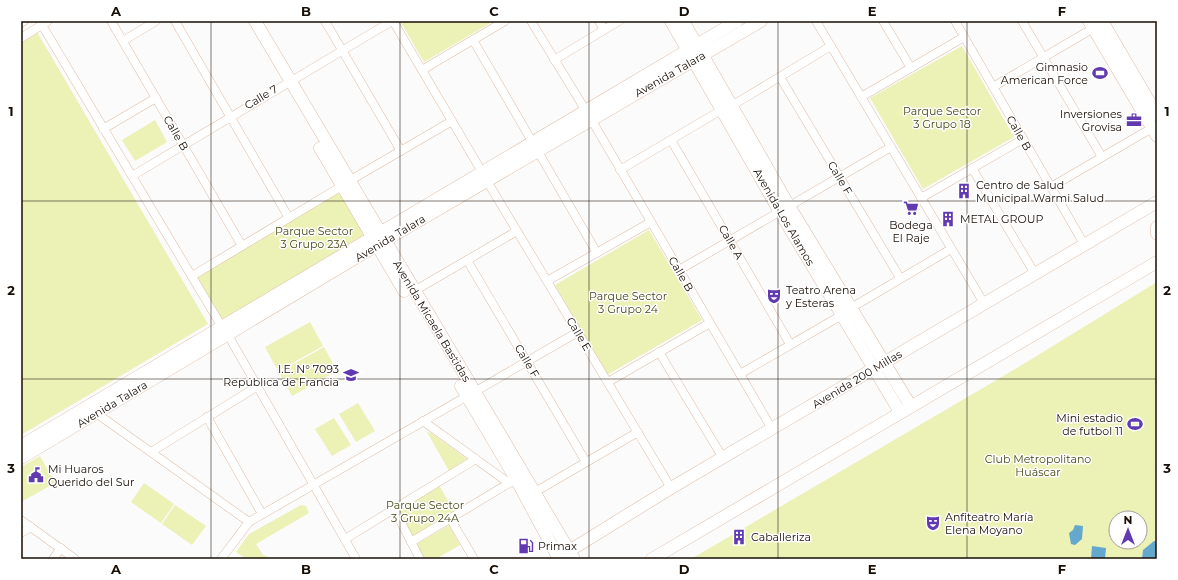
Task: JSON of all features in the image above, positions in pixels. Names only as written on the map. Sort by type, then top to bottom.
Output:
[{"type":"street","name":"Calle B","points":[[111,21],[242,246]]},
{"type":"street","points":[[123,41],[156,21]]},
{"type":"street","points":[[175,21],[289,218]]},
{"type":"street","name":"Avenida Micaela Bastidas","points":[[247,21],[287,82]]},
{"type":"street","name":"Avenida Micaela Bastidas","points":[[255,21],[287,82],[470,394],[535,492],[571,555]]},
{"type":"street","points":[[325,21],[401,151]]},
{"type":"street","name":"Calle 7","points":[[132,176],[287,82],[392,21]]},
{"type":"street","name":"Calle E","points":[[392,21],[672,488]]},
{"type":"street","points":[[422,70],[505,21]]},
{"type":"street","name":"Calle B","points":[[531,21],[588,115],[772,429]]},
{"type":"street","points":[[599,21],[604,30]]},
{"type":"street","points":[[554,60],[619,21]]},
{"type":"street","name":"Avenida Los Alamos","points":[[671,21],[696,53],[728,107],[784,209],[905,409]]},
{"type":"street","name":"Avenida Los Alamos","points":[[683,21],[696,53]]},
{"type":"street","name":"Avenida Talara","points":[[696,53],[737,21]]},
{"type":"street","name":"Avenida Talara","points":[[21,446],[225,331],[588,115],[696,53],[761,21]]},
{"type":"street","points":[[816,21],[984,305]]},
{"type":"street","points":[[883,21],[911,68]]},
{"type":"street","name":"Calle B","points":[[955,21],[1084,244]]},
{"type":"street","points":[[1022,21],[1102,157]]},
{"type":"street","points":[[21,38],[45,23],[103,129],[258,386],[356,559]]},
{"type":"street","points":[[993,87],[1098,23]]},
{"type":"street","points":[[1098,23],[1157,115]]},
{"type":"street","points":[[1051,187],[1102,157],[1154,132],[1098,23]]},
{"type":"street","points":[[861,97],[964,37]]},
{"type":"street","points":[[473,40],[598,253]]},
{"type":"street","points":[[620,170],[831,46]]},
{"type":"street","name":"Calle F","points":[[780,77],[900,278]]},
{"type":"street","points":[[103,129],[156,98]]},
{"type":"street","points":[[192,276],[452,121]]},
{"type":"street","points":[[921,198],[1023,139]]},
{"type":"street","name":"Calle A","points":[[671,140],[790,344]]},
{"type":"street","points":[[679,270],[891,147]]},
{"type":"street","points":[[972,168],[1035,274]]},
{"type":"street","name":"Avenida 200 Millas","points":[[559,559],[571,555],[672,488],[722,458],[1157,202]]},
{"type":"street","points":[[547,281],[651,222]]},
{"type":"street","points":[[1157,227],[1157,234]]},
{"type":"street","points":[[414,290],[517,230]]},
{"type":"street","name":"Avenida Micaela Bastidas","points":[[379,239],[414,290],[470,394],[513,481],[559,559]]},
{"type":"street","points":[[740,374],[951,249]]},
{"type":"street","name":"Calle F","points":[[467,260],[586,462]]},
{"type":"street","points":[[652,559],[1157,262]]},
{"type":"street","points":[[608,382],[710,323]]},
{"type":"street","name":"Avenida Talara","points":[[21,458],[96,413],[225,331]]},
{"type":"street","points":[[221,559],[249,522],[314,483],[578,332]]},
{"type":"street","points":[[659,352],[722,458]]},
{"type":"street","points":[[151,452],[258,386]]},
{"type":"street","points":[[96,413],[249,522]]},
{"type":"street","points":[[206,417],[262,514]]},
{"type":"street","points":[[411,542],[513,481],[476,459],[423,421]]},
{"type":"street","points":[[535,492],[638,432]]},
{"type":"street","points":[[345,539],[476,459]]},
{"type":"street","points":[[394,509],[420,559]]},
{"type":"street","points":[[450,518],[474,559]]},
{"type":"street","points":[[21,520],[75,559]]},
{"type":"street","points":[[21,532],[31,527]]},
{"type":"street","points":[[53,559],[60,548]]},
{"type":"green space","points":[[400,21],[494,21],[424,62]]},
{"type":"green space","points":[[37,32],[208,324],[21,435],[21,42]]},
{"type":"green space","name":"Parque Sector 3 Grupo 18","points":[[962,46],[1014,137],[923,189],[870,98]]},
{"type":"green space","points":[[155,120],[167,142],[135,161],[122,140]]},
{"type":"green space","name":"Parque Sector 3 Grupo 23A","points":[[340,192],[366,236],[223,320],[197,277]]},
{"type":"green space","name":"Parque Sector 3 Grupo 24","points":[[649,230],[702,320],[607,375],[555,285]]},
{"type":"green space","name":"Club Metropolitano Huáscar","points":[[1157,282],[1157,559],[691,559],[1017,368]]},
{"type":"green space","points":[[310,322],[323,346],[278,371],[265,347]]},
{"type":"green space","points":[[324,347],[337,371],[292,396],[279,372]]},
{"type":"green space","points":[[358,403],[375,431],[356,442],[339,414]]},
{"type":"green space","points":[[334,418],[351,445],[332,456],[315,429]]},
{"type":"green space","points":[[427,432],[431,433],[467,459],[449,471]]},
{"type":"green space","name":"Mi Huaros Querido del Sur","points":[[40,456],[55,483],[21,502],[21,467]]},
{"type":"green space","points":[[144,483],[174,504],[161,523],[131,502]]},
{"type":"green space","name":"Parque Sector 3 Grupo 24A","points":[[439,485],[455,513],[412,539],[396,510]]},
{"type":"green space","points":[[175,505],[206,526],[192,545],[162,524]]},
{"type":"green space","points":[[301,505],[306,506],[309,513],[256,544],[263,555],[267,556],[269,559],[246,559],[236,552],[249,534]]},
{"type":"green space","points":[[449,525],[460,545],[436,559],[425,559],[416,544]]},
{"type":"water","points":[[1075,525],[1083,526],[1082,539],[1075,545],[1071,544],[1069,533],[1073,530]]},
{"type":"water","points":[[1154,541],[1157,541],[1157,559],[1142,559],[1143,550],[1148,550],[1148,546]]},
{"type":"water","points":[[1092,546],[1106,548],[1105,559],[1091,559]]},
{"type":"place","name":"Gimnasio American Force","points":[[1100,73]]},
{"type":"place","name":"Inversiones Grovisa","points":[[1134,120]]},
{"type":"place","name":"Centro de Salud Municipal Warmi Salud","points":[[964,191]]},
{"type":"place","name":"Bodega El Raje","points":[[911,208]]},
{"type":"place","name":"METAL GROUP","points":[[948,219]]},
{"type":"place","name":"Teatro Arena y Esteras","points":[[774,296]]},
{"type":"place","name":"I.E. N° 7093 República de Francia","points":[[351,375]]},
{"type":"place","name":"Mini estadio de futbol 11","points":[[1135,424]]},
{"type":"place","name":"Mi Huaros Querido del Sur","points":[[36,475]]},
{"type":"place","name":"Anfiteatro María Elena Moyano","points":[[933,523]]},
{"type":"place","name":"Caballeriza","points":[[739,537]]},
{"type":"place","name":"Primax","points":[[526,546]]}]
